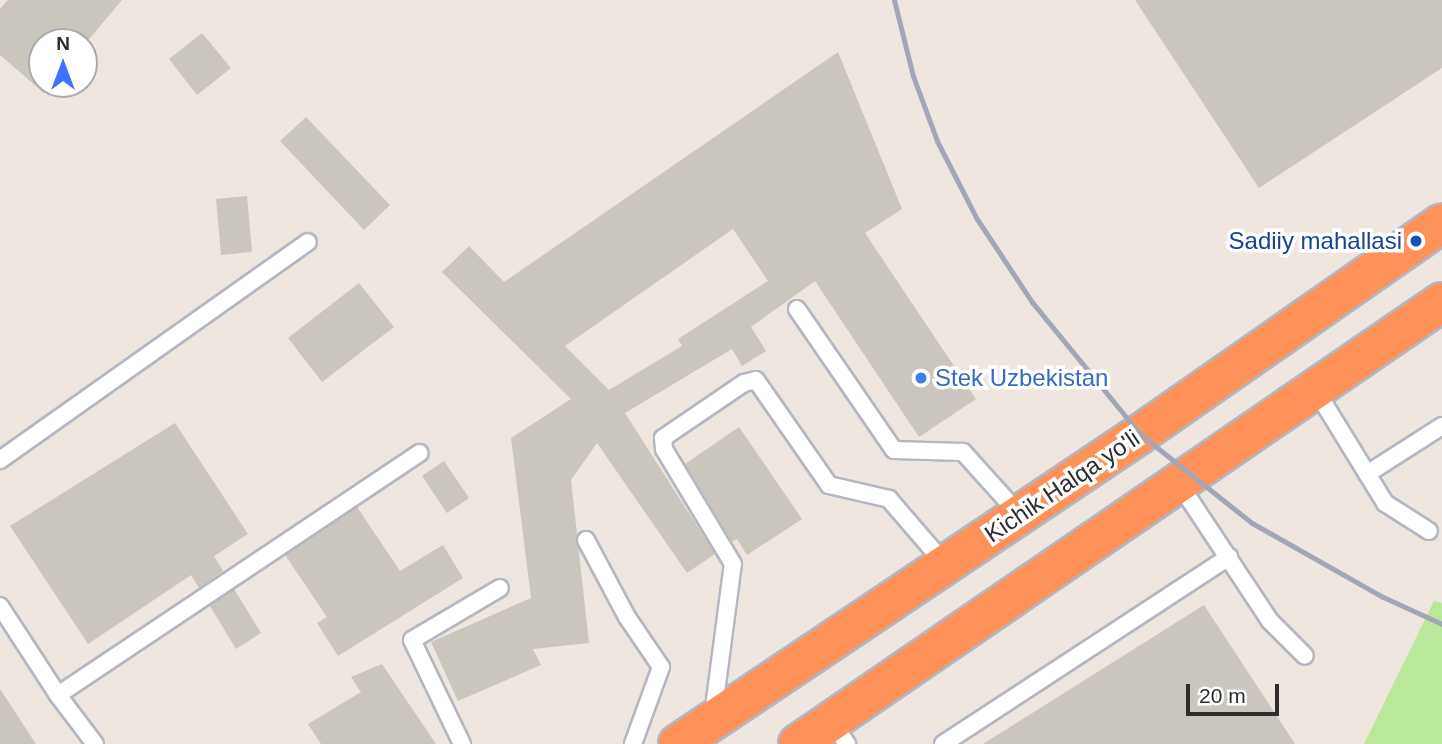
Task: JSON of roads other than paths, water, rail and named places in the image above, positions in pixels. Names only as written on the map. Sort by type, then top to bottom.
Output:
[{"type":"highway","name":"Kichik Halqa yo'li","points":[[678,744],[1442,223]]},
{"type":"highway","points":[[798,744],[839,733],[1178,482],[1442,302]]},
{"type":"lane","points":[[0,460],[308,242]]},
{"type":"lane","points":[[797,309],[894,450],[963,453],[1019,514]]},
{"type":"lane","points":[[712,721],[733,564],[664,449],[663,438],[744,383],[756,380],[829,485],[889,499],[945,564]]},
{"type":"lane","points":[[1315,389],[1385,503],[1429,531]]},
{"type":"lane","points":[[1367,474],[1442,426]]},
{"type":"lane","points":[[58,695],[419,453]]},
{"type":"lane","points":[[1178,482],[1270,621],[1305,656]]},
{"type":"lane","points":[[586,540],[627,617],[661,667],[633,744]]},
{"type":"lane","points":[[943,744],[1229,556]]},
{"type":"lane","points":[[462,744],[412,640],[500,588]]},
{"type":"lane","points":[[0,606],[58,695],[95,744]]},
{"type":"railway","points":[[894,0],[913,76],[937,141],[977,219],[1032,302],[1140,434],[1252,523],[1383,597],[1442,624]]},
{"type":"place","name":"Sadiiy mahallasi","points":[[1416,241]]},
{"type":"place","name":"Stek Uzbekistan","points":[[921,378]]}]
